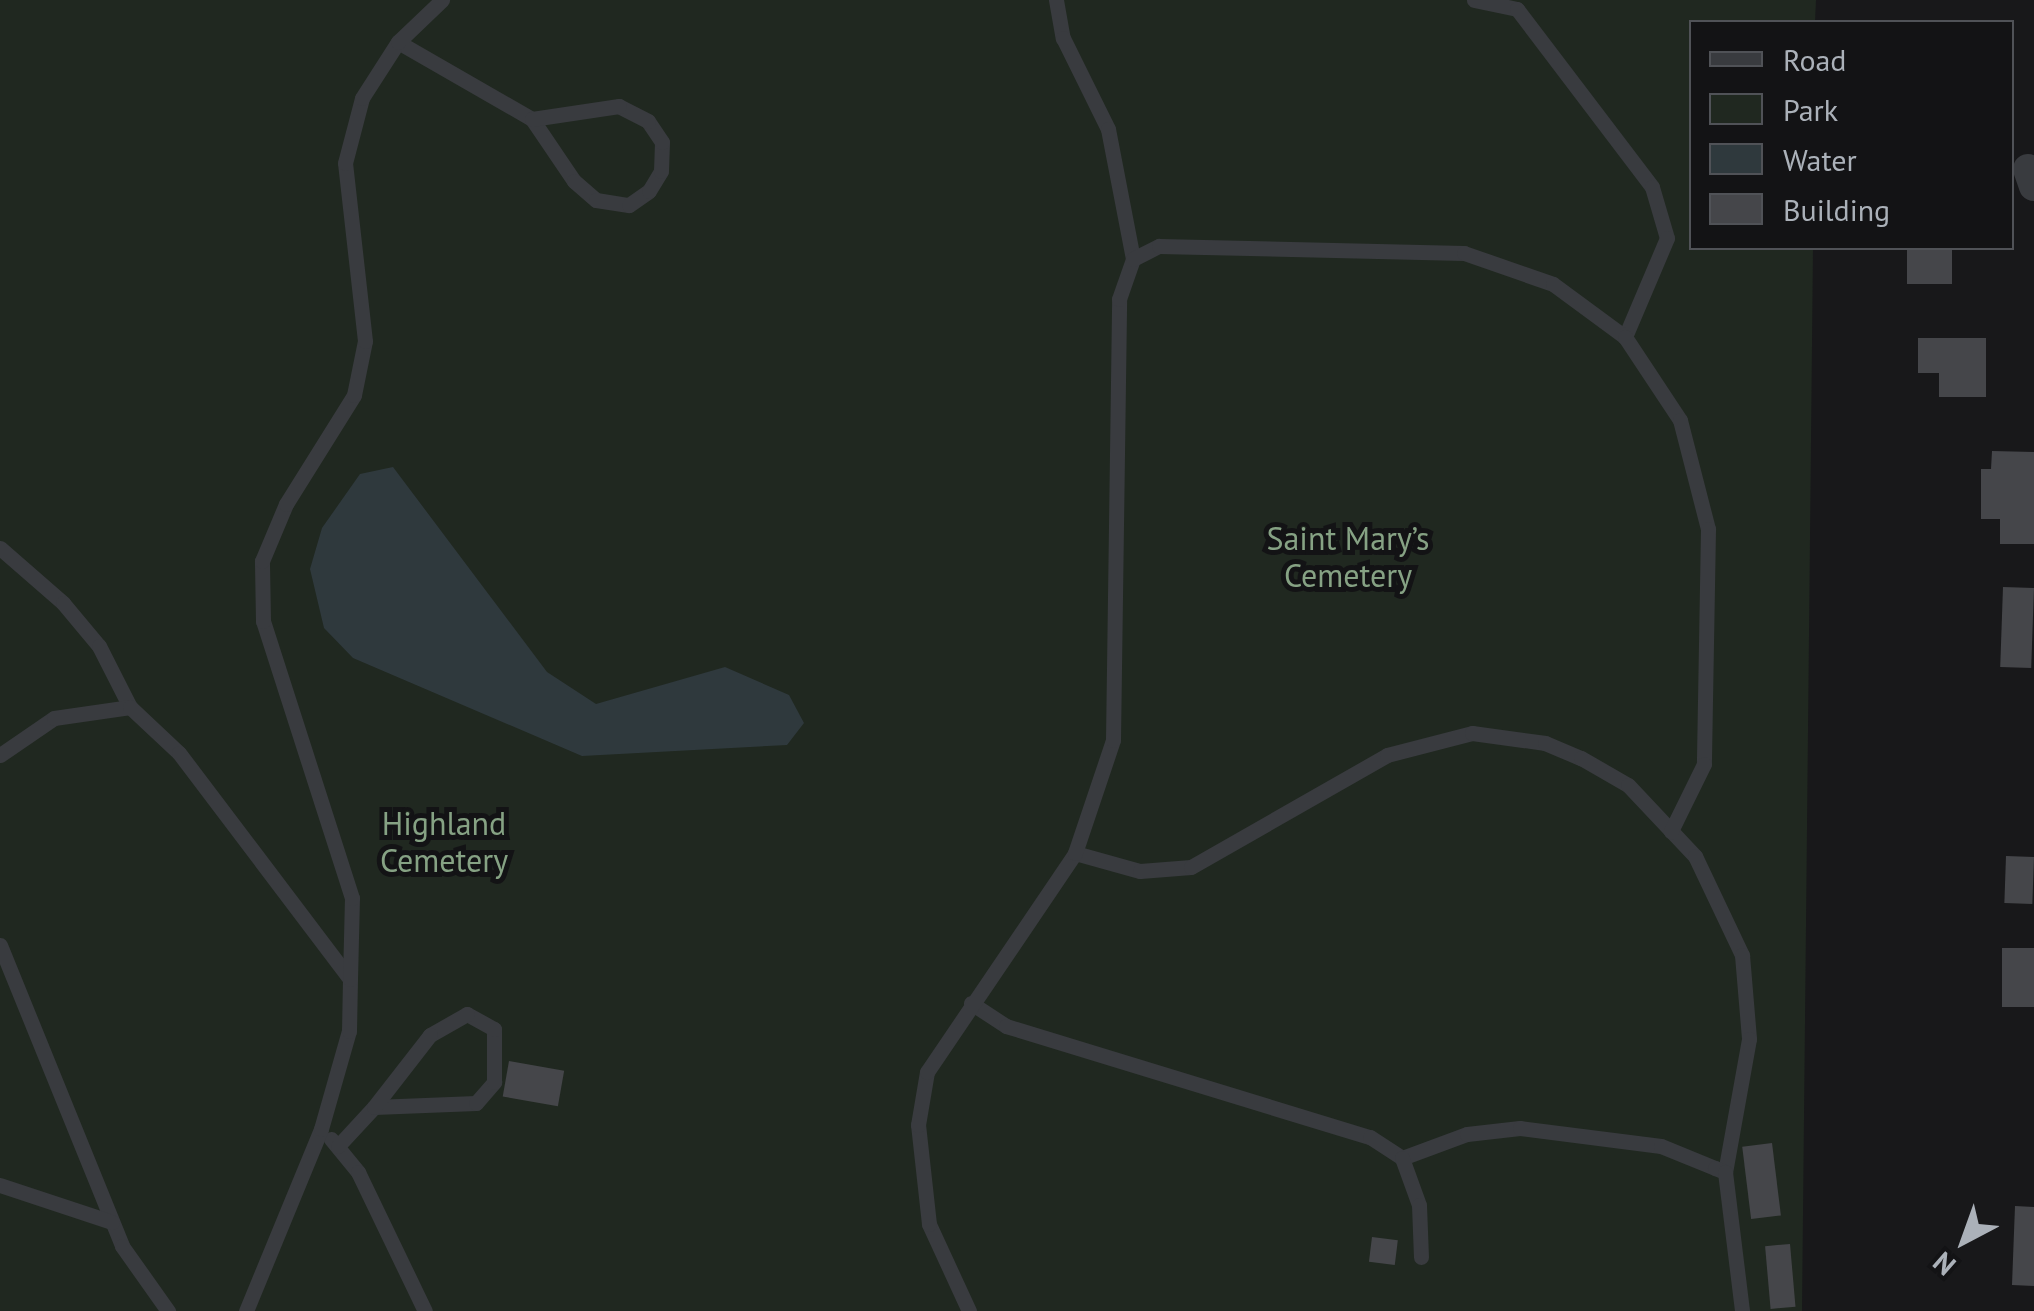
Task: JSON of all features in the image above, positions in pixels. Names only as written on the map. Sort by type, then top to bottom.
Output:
[{"type":"lane","points":[[246,1311],[322,1129],[349,1031],[352,898],[262,621],[262,561],[286,504],[354,395],[364,342],[345,163],[362,98],[398,42],[442,0]]},
{"type":"lane","points":[[968,1311],[929,1224],[918,1125],[927,1072],[1075,853],[1114,740],[1119,299],[1133,260],[1108,129],[1063,38],[1056,0]]},
{"type":"lane","points":[[1474,0],[1517,10],[1652,186],[1667,238],[1625,337]]},
{"type":"lane","points":[[398,42],[532,119],[574,181],[596,200],[629,205],[649,192],[661,171],[662,142],[648,121],[619,106],[532,119]]},
{"type":"lane","points":[[1133,260],[1158,246],[1464,253],[1553,284],[1625,337],[1680,420],[1708,530],[1704,764],[1671,831]]},
{"type":"lane","points":[[0,548],[63,602],[98,646],[130,707],[179,753],[350,979]]},
{"type":"lane","points":[[0,754],[54,718],[130,707]]},
{"type":"lane","points":[[1075,853],[1140,871],[1190,866],[1387,755],[1472,734],[1545,743],[1581,758],[1628,786],[1713,882],[1749,994],[1749,1039],[1725,1172],[1742,1311]]},
{"type":"lane","points":[[0,944],[112,1222],[168,1311]]},
{"type":"lane","points":[[972,1003],[1006,1026],[1370,1136],[1402,1158],[1418,1205],[1421,1257]]},
{"type":"lane","points":[[338,1146],[430,1035],[467,1014],[494,1029],[494,1082],[476,1103],[374,1107]]},
{"type":"lane","points":[[1402,1158],[1466,1134],[1520,1128],[1661,1146],[1725,1172]]},
{"type":"lane","points":[[322,1129],[358,1172],[425,1311]]},
{"type":"lane","points":[[0,1185],[112,1222]]},
{"type":"green space","points":[[0,0],[1816,0],[1815,20],[1689,20],[1689,250],[1813,250],[1802,1311],[0,1311]]},
{"type":"water","points":[[393,467],[547,672],[596,704],[725,667],[789,695],[804,723],[787,745],[582,756],[353,658],[324,628],[310,569],[322,528],[360,474]]},
{"type":"building","points":[[1907,250],[1952,250],[1952,284],[1907,284]]},
{"type":"building","points":[[1918,338],[1986,338],[1986,397],[1939,397],[1939,373],[1918,373]]},
{"type":"building","points":[[1992,451],[2034,452],[2034,544],[2000,544],[2000,519],[1981,519],[1981,469],[1991,469]]},
{"type":"building","points":[[2003,587],[2034,588],[2031,668],[2000,667]]},
{"type":"building","points":[[2006,856],[2034,857],[2032,904],[2004,903]]},
{"type":"building","points":[[2002,948],[2034,948],[2034,1007],[2002,1007]]},
{"type":"building","points":[[509,1061],[564,1071],[558,1106],[503,1096]]},
{"type":"building","points":[[1772,1143],[1781,1215],[1751,1219],[1742,1147]]},
{"type":"building","points":[[2015,1206],[2034,1207],[2034,1286],[2012,1285]]},
{"type":"building","points":[[1372,1237],[1398,1240],[1395,1265],[1369,1262]]},
{"type":"building","points":[[1790,1244],[1795,1307],[1771,1309],[1765,1246]]},
{"type":"park label","name":"Saint Mary’s Cemetery","points":[[1348,558]]},
{"type":"park label","name":"Highland Cemetery","points":[[444,842]]}]
